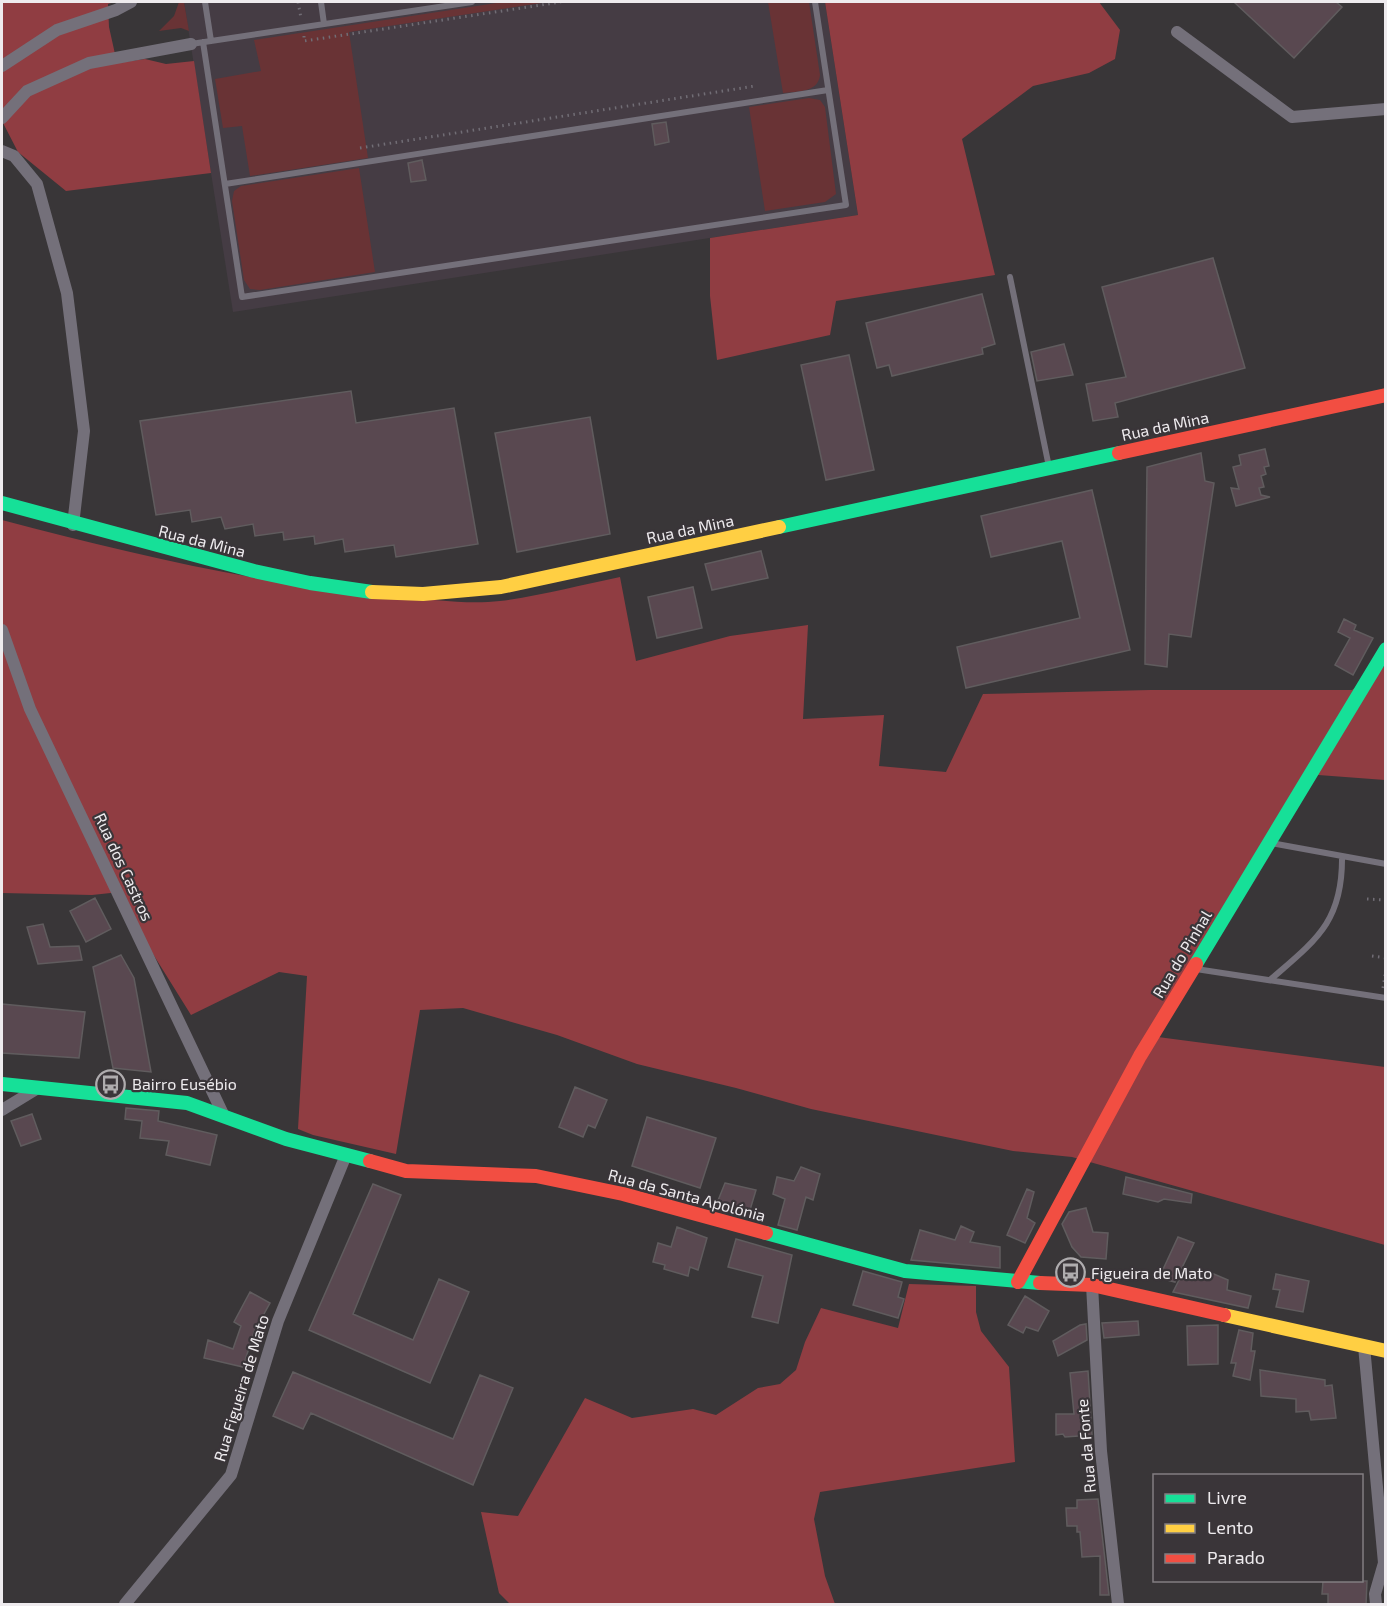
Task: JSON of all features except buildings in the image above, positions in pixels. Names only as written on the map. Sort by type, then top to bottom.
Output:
[{"type":"street","points":[[2,66],[57,30],[116,10],[131,2]]},
{"type":"street","points":[[1177,32],[1292,117],[1386,109]]},
{"type":"street","points":[[2,118],[27,90],[89,63],[197,43]]},
{"type":"street","points":[[2,152],[14,156],[37,184],[67,292],[84,431],[73,525]]},
{"type":"street","name":"Rua da Mina","points":[[2,503],[73,525],[324,587],[381,593],[477,591],[554,578],[1386,395]]},
{"type":"street","name":"Rua dos Castros","points":[[2,630],[30,709],[224,1116]]},
{"type":"street","name":"Rua do Pinhal","points":[[1018,1282],[1140,1056],[1386,649]]},
{"type":"street","name":"Rua da Santa Apolónia","points":[[2,1084],[187,1103],[286,1139],[406,1171],[536,1176],[624,1194],[905,1271],[1018,1282],[1092,1285],[1386,1351]]},
{"type":"street","points":[[2,1110],[38,1088]]},
{"type":"street","name":"Rua Figueira de Mato","points":[[125,1605],[231,1475],[278,1321],[346,1155]]},
{"type":"street","name":"Rua da Fonte","points":[[1092,1285],[1101,1451],[1118,1605]]},
{"type":"street","points":[[1364,1346],[1385,1563],[1375,1594],[1376,1605]]},
{"type":"lane","points":[[205,2],[211,41]]},
{"type":"lane","points":[[321,2],[324,24]]},
{"type":"lane","points":[[472,2],[197,43],[225,184],[242,297],[846,205],[815,2]]},
{"type":"lane","points":[[225,184],[828,90]]},
{"type":"lane","points":[[1010,277],[1049,468]]},
{"type":"lane","points":[[1269,842],[1386,864]]},
{"type":"lane","points":[[1270,980],[1310,945],[1327,924],[1339,901],[1342,856]]},
{"type":"lane","points":[[1193,968],[1384,998]]},
{"type":"path","points":[[360,148],[755,86]]},
{"type":"path","points":[[1367,899],[1386,900]]},
{"type":"path","points":[[1372,956],[1386,958]]},
{"type":"path","points":[[1384,998],[1386,969]]},
{"type":"shaded area","points":[[2,2],[114,2],[108,4],[109,27],[117,63],[145,59],[166,64],[194,61],[211,173],[66,191],[18,152],[2,121]]},
{"type":"shaded area","points":[[179,2],[184,2],[189,31],[181,28],[159,31],[174,16]]},
{"type":"shaded area","points":[[184,2],[825,2],[858,215],[233,312]]},
{"type":"shaded area","points":[[503,2],[548,2],[349,32],[368,158],[250,176],[242,126],[223,128],[215,79],[261,71],[254,40]]},
{"type":"shaded area","points":[[768,2],[809,2],[820,75],[811,88],[783,93]]},
{"type":"shaded area","points":[[825,2],[1099,2],[1120,30],[1115,59],[1089,73],[1033,86],[962,139],[995,275],[836,301],[830,335],[717,360],[710,296],[710,238],[858,215]]},
{"type":"shaded area","points":[[809,98],[820,100],[825,107],[836,194],[825,202],[765,211],[749,107]]},
{"type":"shaded area","points":[[359,168],[375,272],[260,290],[250,289],[244,280],[232,201],[234,191],[241,186]]},
{"type":"shaded area","points":[[2,520],[100,545],[249,577],[399,597],[462,602],[500,601],[620,577],[636,661],[730,636],[808,625],[803,719],[884,715],[879,766],[946,772],[983,694],[1150,690],[1352,690],[1385,666],[1385,780],[1305,774],[1158,1037],[1385,1067],[1385,1245],[1072,1157],[1013,1151],[811,1109],[637,1064],[557,1035],[463,1008],[420,1010],[396,1154],[313,1135],[298,1129],[307,976],[279,972],[191,1015],[133,922],[120,892],[92,895],[2,893]]},
{"type":"shaded area","points":[[909,1284],[976,1286],[976,1312],[981,1331],[1009,1367],[1015,1462],[820,1492],[814,1519],[825,1576],[835,1604],[510,1604],[499,1593],[481,1512],[518,1516],[585,1398],[632,1418],[693,1409],[716,1415],[758,1388],[780,1384],[796,1370],[805,1342],[821,1308],[898,1328]]},
{"type":"traffic: fast","points":[[779,527],[1119,453]]},
{"type":"traffic: fast","points":[[2,503],[254,571],[310,583],[372,592]]},
{"type":"traffic: fast","points":[[1196,964],[1386,649]]},
{"type":"traffic: fast","points":[[2,1084],[187,1103],[286,1139],[370,1161]]},
{"type":"traffic: fast","points":[[766,1233],[905,1271],[1040,1283]]},
{"type":"traffic: slow","points":[[372,592],[423,594],[501,587],[779,527]]},
{"type":"traffic: slow","points":[[1224,1315],[1386,1351]]},
{"type":"traffic: jam","points":[[1119,453],[1386,395]]},
{"type":"traffic: jam","points":[[1018,1282],[1140,1056],[1196,964]]},
{"type":"traffic: jam","points":[[370,1161],[406,1171],[536,1176],[623,1194],[766,1233]]},
{"type":"traffic: jam","points":[[1040,1283],[1092,1285],[1224,1315]]},
{"type":"place","name":"Bairro Eusébio","points":[[111,1084]]},
{"type":"place","name":"Figueira de Mato","points":[[1070,1273]]}]
